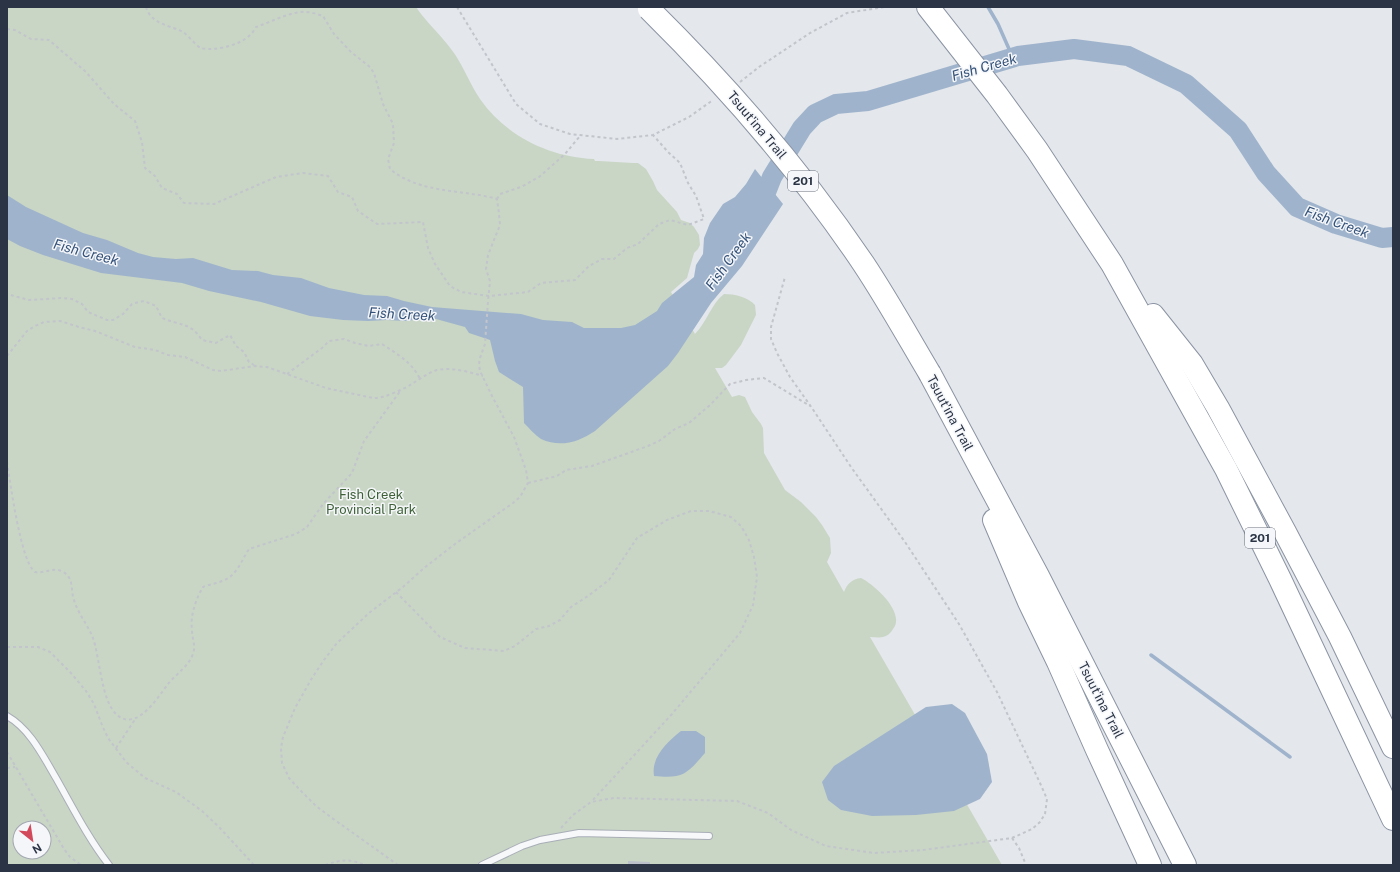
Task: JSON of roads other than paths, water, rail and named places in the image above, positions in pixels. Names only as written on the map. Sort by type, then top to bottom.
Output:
[{"type":"highway","name":"201","points":[[928,7],[997,95],[1037,150],[1112,264],[1226,469],[1280,579],[1393,819]]},
{"type":"highway","name":"Tsuut'ina Trail","points":[[648,8],[696,56],[771,140],[862,262],[895,314],[930,374],[1038,576],[1185,865]]},
{"type":"highway","points":[[1112,264],[1192,364],[1218,408],[1340,638],[1393,747]]},
{"type":"highway","points":[[930,374],[1029,602],[1058,662],[1150,865]]},
{"type":"lane","points":[[7,716],[22,727],[33,741],[88,834],[109,865]]},
{"type":"lane","points":[[482,865],[522,846],[552,837],[579,833],[708,836]]},
{"type":"water","points":[[755,169],[783,204],[742,266],[711,303],[668,366],[595,431],[576,441],[562,443],[548,442],[541,439],[524,423],[523,387],[499,372],[490,340],[469,333],[465,327],[436,319],[368,321],[310,316],[261,302],[209,291],[182,283],[101,273],[43,255],[7,239],[7,195],[26,207],[83,233],[153,257],[176,259],[193,258],[232,270],[258,271],[273,275],[301,278],[329,288],[364,295],[387,296],[432,307],[521,314],[543,320],[572,322],[584,328],[621,328],[635,325],[657,311],[662,303],[694,277],[696,265],[703,254],[704,238],[710,223],[723,204],[735,197],[746,184]]},
{"type":"water","points":[[952,704],[965,713],[987,754],[992,782],[980,799],[954,811],[916,815],[872,816],[841,810],[828,800],[822,782],[834,766],[926,707]]},
{"type":"water","points":[[681,731],[696,731],[705,737],[705,753],[694,766],[684,774],[672,777],[654,776],[655,762],[661,750]]},
{"type":"waterway","points":[[988,7],[998,24],[1013,58]]},
{"type":"waterway","name":"Fish Creek","points":[[759,210],[772,177],[802,128],[815,114],[836,104],[868,101],[1018,56],[1074,49],[1128,56],[1186,84],[1238,130],[1266,173],[1297,207],[1336,224],[1382,238],[1393,237]]},
{"type":"waterway","points":[[1151,655],[1290,757]]},
{"type":"park label","name":"Fish Creek Provincial Park","points":[[371,502]]}]
